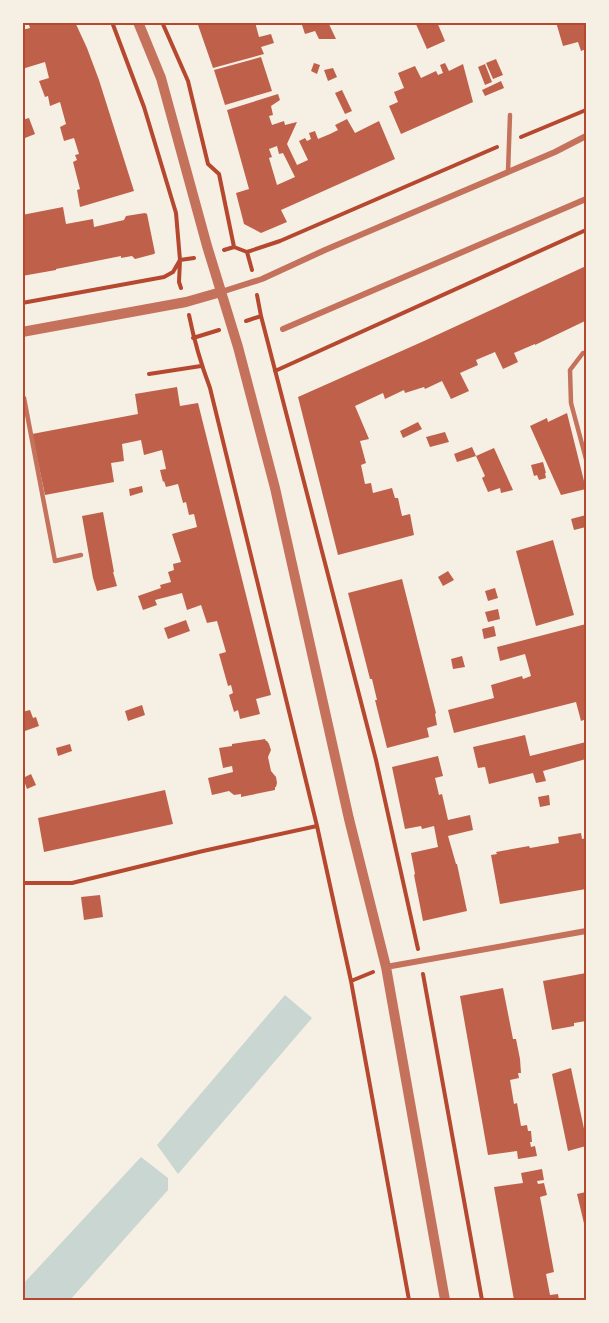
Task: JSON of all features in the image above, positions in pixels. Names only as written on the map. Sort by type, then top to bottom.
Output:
[{"type":"street","points":[[138,22],[161,78],[238,347],[272,478],[386,967],[445,1300]]},
{"type":"street","points":[[22,332],[186,302],[255,281],[555,152],[586,136]]},
{"type":"street","points":[[283,329],[586,199]]},
{"type":"street","points":[[386,967],[586,931]]},
{"type":"lane","points":[[508,172],[510,115]]},
{"type":"lane","points":[[586,352],[570,370],[571,403],[586,459]]},
{"type":"lane","points":[[24,398],[55,561],[81,555]]},
{"type":"path","points":[[22,303],[164,277],[174,272],[180,260],[176,213],[144,107],[112,22]]},
{"type":"path","points":[[162,22],[188,81],[208,164],[219,174],[234,247],[248,252],[280,241],[509,141],[586,110]]},
{"type":"path","points":[[275,371],[586,230]]},
{"type":"path","points":[[248,252],[261,316],[376,760],[420,961],[482,1300]]},
{"type":"path","points":[[149,374],[201,366],[210,388],[317,826],[351,981],[409,1300]]},
{"type":"path","points":[[22,883],[72,883],[317,826]]},
{"type":"path","points":[[351,981],[386,967]]},
{"type":"shaded area","points":[[285,995],[312,1018],[178,1174],[157,1145]]},
{"type":"shaded area","points":[[141,1157],[168,1178],[168,1190],[70,1300],[23,1300],[23,1284]]},
{"type":"building","points":[[28,22],[75,22],[99,80],[134,191],[80,207],[77,190],[80,189],[73,162],[77,160],[75,155],[79,154],[74,138],[64,141],[60,127],[66,124],[60,102],[50,106],[48,96],[45,97],[39,81],[49,78],[45,62],[22,69],[22,30],[30,28]]},
{"type":"building","points":[[197,22],[255,22],[259,37],[271,34],[274,43],[261,47],[264,54],[213,68]]},
{"type":"building","points":[[310,22],[328,22],[336,39],[319,39],[315,31],[305,34],[302,25]]},
{"type":"building","points":[[415,22],[437,22],[445,41],[427,49]]},
{"type":"building","points":[[556,22],[586,22],[586,49],[581,51],[578,42],[563,46]]},
{"type":"building","points":[[261,57],[272,91],[225,105],[214,70]]},
{"type":"building","points":[[496,59],[503,75],[493,79],[486,63]]},
{"type":"building","points":[[314,63],[320,65],[317,74],[311,71]]},
{"type":"building","points":[[445,63],[449,71],[463,64],[473,102],[401,134],[389,106],[398,102],[394,92],[404,88],[398,73],[415,66],[421,78],[436,71],[438,75],[443,73],[440,65]]},
{"type":"building","points":[[485,64],[492,82],[485,85],[478,67]]},
{"type":"building","points":[[333,68],[337,77],[328,81],[324,70]]},
{"type":"building","points":[[501,81],[504,88],[485,96],[482,90]]},
{"type":"building","points":[[342,90],[352,111],[345,114],[335,93]]},
{"type":"building","points":[[278,94],[280,100],[271,106],[273,115],[269,116],[272,125],[284,121],[285,125],[297,122],[287,144],[297,165],[308,160],[299,141],[305,138],[307,141],[311,139],[309,133],[315,131],[318,139],[330,134],[338,130],[335,125],[347,119],[355,133],[379,121],[395,159],[281,210],[287,222],[261,233],[244,224],[236,193],[249,189],[227,110]],"holes":[[[277,146],[279,154],[283,153],[295,177],[277,185],[269,158],[272,157],[269,149]]]},
{"type":"building","points":[[29,118],[35,134],[25,138],[22,132],[22,120]]},
{"type":"building","points":[[63,207],[66,224],[93,219],[94,227],[124,220],[126,216],[147,214],[155,253],[135,259],[132,256],[121,258],[121,256],[22,276],[22,215]]},
{"type":"building","points":[[586,266],[586,324],[585,321],[514,353],[518,362],[503,369],[495,352],[476,360],[478,365],[460,373],[469,391],[451,399],[442,381],[425,389],[424,387],[405,393],[404,390],[385,399],[383,393],[355,406],[369,439],[360,441],[366,463],[361,465],[365,484],[371,483],[373,493],[392,488],[395,498],[398,498],[402,516],[410,514],[414,535],[338,555],[298,397]]},
{"type":"building","points":[[177,387],[180,406],[198,403],[271,695],[256,699],[260,714],[240,719],[238,710],[234,712],[229,695],[233,693],[231,685],[228,686],[219,654],[226,652],[217,621],[207,623],[201,605],[187,610],[182,593],[155,600],[157,605],[143,610],[138,596],[171,582],[168,572],[174,570],[173,564],[181,562],[172,534],[197,527],[194,514],[189,515],[186,502],[183,503],[178,484],[166,487],[163,482],[160,470],[166,469],[162,450],[144,455],[141,440],[122,444],[124,461],[111,463],[114,482],[45,495],[32,434],[138,414],[135,394]]},
{"type":"building","points":[[567,413],[586,489],[561,495],[530,426],[547,418],[548,422]]},
{"type":"building","points":[[418,422],[422,429],[403,438],[400,431]]},
{"type":"building","points":[[445,432],[449,442],[430,447],[426,437]]},
{"type":"building","points":[[472,447],[476,456],[457,462],[454,454]]},
{"type":"building","points":[[494,448],[513,490],[501,493],[500,488],[488,492],[482,478],[485,476],[476,456]]},
{"type":"building","points":[[543,462],[546,478],[539,480],[537,475],[534,476],[531,465]]},
{"type":"building","points":[[142,486],[143,492],[130,496],[129,489]]},
{"type":"building","points":[[103,512],[117,586],[97,591],[82,516]]},
{"type":"building","points":[[586,515],[586,527],[574,530],[571,519]]},
{"type":"building","points":[[553,540],[574,615],[536,626],[516,551]]},
{"type":"building","points":[[448,571],[454,580],[443,586],[438,577]]},
{"type":"building","points":[[402,579],[436,713],[437,725],[427,728],[429,737],[387,748],[372,679],[370,679],[348,593]]},
{"type":"building","points":[[495,588],[498,598],[488,601],[485,591]]},
{"type":"building","points":[[498,609],[500,619],[488,622],[485,612]]},
{"type":"building","points":[[186,620],[190,631],[168,639],[164,628]]},
{"type":"building","points":[[586,624],[586,719],[581,721],[576,702],[454,733],[448,710],[494,698],[491,685],[522,676],[523,679],[531,676],[525,654],[500,661],[497,647]]},
{"type":"building","points":[[494,626],[496,636],[484,639],[482,629]]},
{"type":"building","points":[[462,656],[465,667],[453,669],[451,659]]},
{"type":"building","points":[[142,705],[145,715],[128,721],[125,711]]},
{"type":"building","points":[[30,710],[39,726],[22,732],[22,712]]},
{"type":"building","points":[[525,735],[530,756],[586,742],[586,759],[543,771],[546,781],[536,783],[533,773],[489,784],[485,767],[478,768],[473,747]]},
{"type":"building","points":[[265,739],[271,750],[268,757],[271,771],[276,777],[275,790],[241,797],[241,794],[234,795],[229,791],[212,795],[208,778],[233,772],[232,766],[223,768],[219,748]]},
{"type":"building","points":[[70,744],[72,751],[58,756],[56,748]]},
{"type":"building","points":[[438,756],[443,776],[435,778],[439,795],[442,794],[448,820],[470,815],[473,830],[448,836],[457,864],[467,911],[423,921],[411,853],[438,847],[434,826],[405,829],[392,767]]},
{"type":"building","points":[[31,774],[36,785],[27,789],[23,778]]},
{"type":"building","points":[[165,790],[173,824],[44,852],[38,818]]},
{"type":"building","points":[[549,795],[550,805],[540,807],[538,797]]},
{"type":"building","points":[[581,833],[582,839],[586,838],[586,889],[500,904],[491,855],[529,846],[530,848],[559,843],[558,837]]},
{"type":"building","points":[[100,895],[103,917],[84,920],[81,897]]},
{"type":"building","points":[[586,973],[586,1021],[552,1030],[543,981]]},
{"type":"building","points":[[503,988],[513,1039],[516,1039],[520,1059],[519,1078],[510,1080],[514,1104],[517,1103],[521,1126],[527,1125],[528,1131],[531,1131],[531,1147],[535,1146],[537,1156],[518,1159],[517,1151],[488,1155],[460,996]]},
{"type":"building","points":[[571,1068],[586,1146],[568,1151],[552,1074]]},
{"type":"building","points":[[542,1169],[544,1180],[537,1181],[538,1184],[544,1183],[547,1195],[540,1197],[554,1272],[546,1274],[550,1295],[558,1294],[559,1300],[514,1300],[494,1187],[523,1183],[521,1173]]},
{"type":"building","points":[[586,1192],[586,1232],[577,1194]]}]
